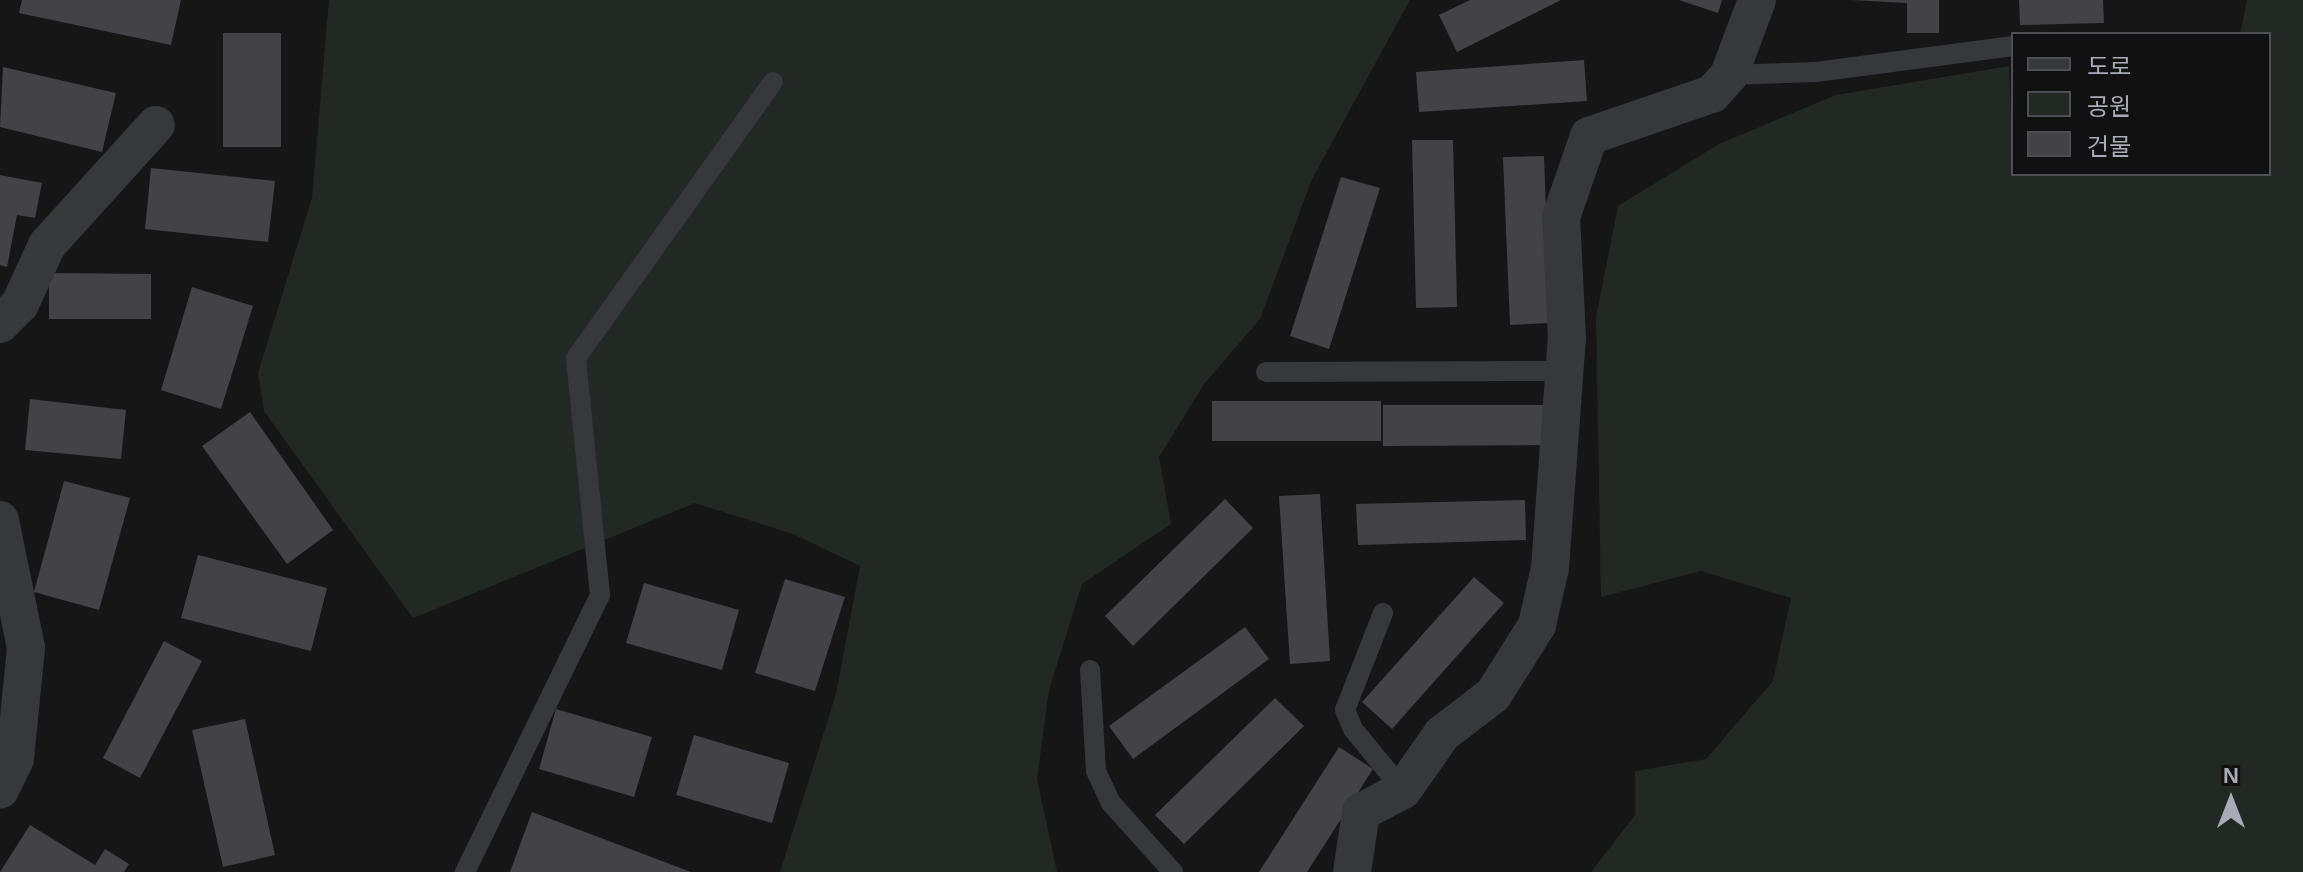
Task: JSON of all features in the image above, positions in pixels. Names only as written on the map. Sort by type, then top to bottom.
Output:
[{"type":"street","points":[[1352,872],[1361,812],[1403,790],[1442,734],[1493,695],[1537,625],[1550,568],[1564,371],[1561,217],[1589,136],[1712,94],[1729,75],[1757,0]]},
{"type":"street","points":[[0,324],[20,304],[47,245],[156,125]]},
{"type":"street","points":[[0,520],[26,648],[15,759],[0,790]]},
{"type":"lane","points":[[1729,75],[1816,72],[2011,46]]},
{"type":"lane","points":[[465,872],[600,595],[576,358],[773,82]]},
{"type":"lane","points":[[1266,372],[1564,371]]},
{"type":"lane","points":[[1383,613],[1345,710],[1353,729],[1403,790]]},
{"type":"lane","points":[[1090,670],[1096,771],[1111,803],[1173,872]]},
{"type":"green space","points":[[329,0],[1410,0],[1312,179],[1260,319],[1204,384],[1159,457],[1171,524],[1082,584],[1049,690],[1037,779],[1057,872],[780,872],[836,694],[860,566],[793,534],[695,503],[413,618],[264,411],[258,373],[312,198]]},
{"type":"green space","points":[[2247,0],[2303,0],[2303,872],[1591,872],[1635,815],[1635,771],[1706,759],[1773,681],[1791,598],[1701,571],[1601,597],[1596,317],[1618,206],[1719,144],[1836,95],[2009,66],[2011,176],[2271,176],[2271,32],[2240,32]]},
{"type":"building","points":[[22,0],[181,0],[171,45],[19,13]]},
{"type":"building","points":[[1470,0],[1561,0],[1457,52],[1439,15]]},
{"type":"building","points":[[1679,0],[1722,0],[1718,13]]},
{"type":"building","points":[[1851,0],[1939,0],[1939,33],[1907,33],[1907,3]]},
{"type":"building","points":[[2019,0],[2103,0],[2104,23],[2020,25]]},
{"type":"building","points":[[223,33],[281,33],[281,147],[223,147]]},
{"type":"building","points":[[1584,60],[1587,101],[1419,112],[1416,72]]},
{"type":"building","points":[[3,67],[116,93],[102,152],[0,127]]},
{"type":"building","points":[[1412,140],[1453,140],[1457,307],[1416,308]]},
{"type":"building","points":[[1544,156],[1550,323],[1510,325],[1503,157]]},
{"type":"building","points":[[151,168],[275,181],[268,242],[145,229]]},
{"type":"building","points":[[0,175],[42,183],[35,218],[17,215],[7,267],[0,265]]},
{"type":"building","points":[[1341,177],[1380,188],[1329,349],[1290,336]]},
{"type":"building","points":[[49,273],[151,274],[151,319],[49,319]]},
{"type":"building","points":[[192,287],[253,306],[221,409],[161,390]]},
{"type":"building","points":[[30,399],[126,410],[121,459],[25,450]]},
{"type":"building","points":[[1212,401],[1381,401],[1381,441],[1212,441]]},
{"type":"building","points":[[1383,405],[1552,405],[1552,445],[1383,446]]},
{"type":"building","points":[[250,412],[333,530],[287,564],[202,446]]},
{"type":"building","points":[[64,481],[130,498],[99,610],[34,592]]},
{"type":"building","points":[[1320,494],[1330,661],[1290,664],[1279,496]]},
{"type":"building","points":[[1225,499],[1253,528],[1133,646],[1105,616]]},
{"type":"building","points":[[1525,500],[1526,540],[1358,545],[1356,504]]},
{"type":"building","points":[[198,555],[327,588],[311,651],[181,618]]},
{"type":"building","points":[[1474,577],[1504,603],[1392,729],[1362,702]]},
{"type":"building","points":[[785,579],[845,597],[815,691],[755,673]]},
{"type":"building","points":[[644,583],[739,610],[722,670],[626,643]]},
{"type":"building","points":[[1245,627],[1269,659],[1133,759],[1109,726]]},
{"type":"building","points":[[164,641],[202,661],[140,778],[103,758]]},
{"type":"building","points":[[1275,698],[1304,726],[1184,844],[1155,815]]},
{"type":"building","points":[[556,709],[652,737],[634,797],[539,769]]},
{"type":"building","points":[[245,719],[275,855],[223,867],[192,730]]},
{"type":"building","points":[[694,735],[789,763],[772,823],[676,795]]},
{"type":"building","points":[[1339,747],[1373,769],[1307,872],[1259,872]]},
{"type":"building","points":[[532,812],[691,872],[510,872]]},
{"type":"building","points":[[30,825],[95,865],[105,849],[129,864],[124,872],[0,872]]}]
